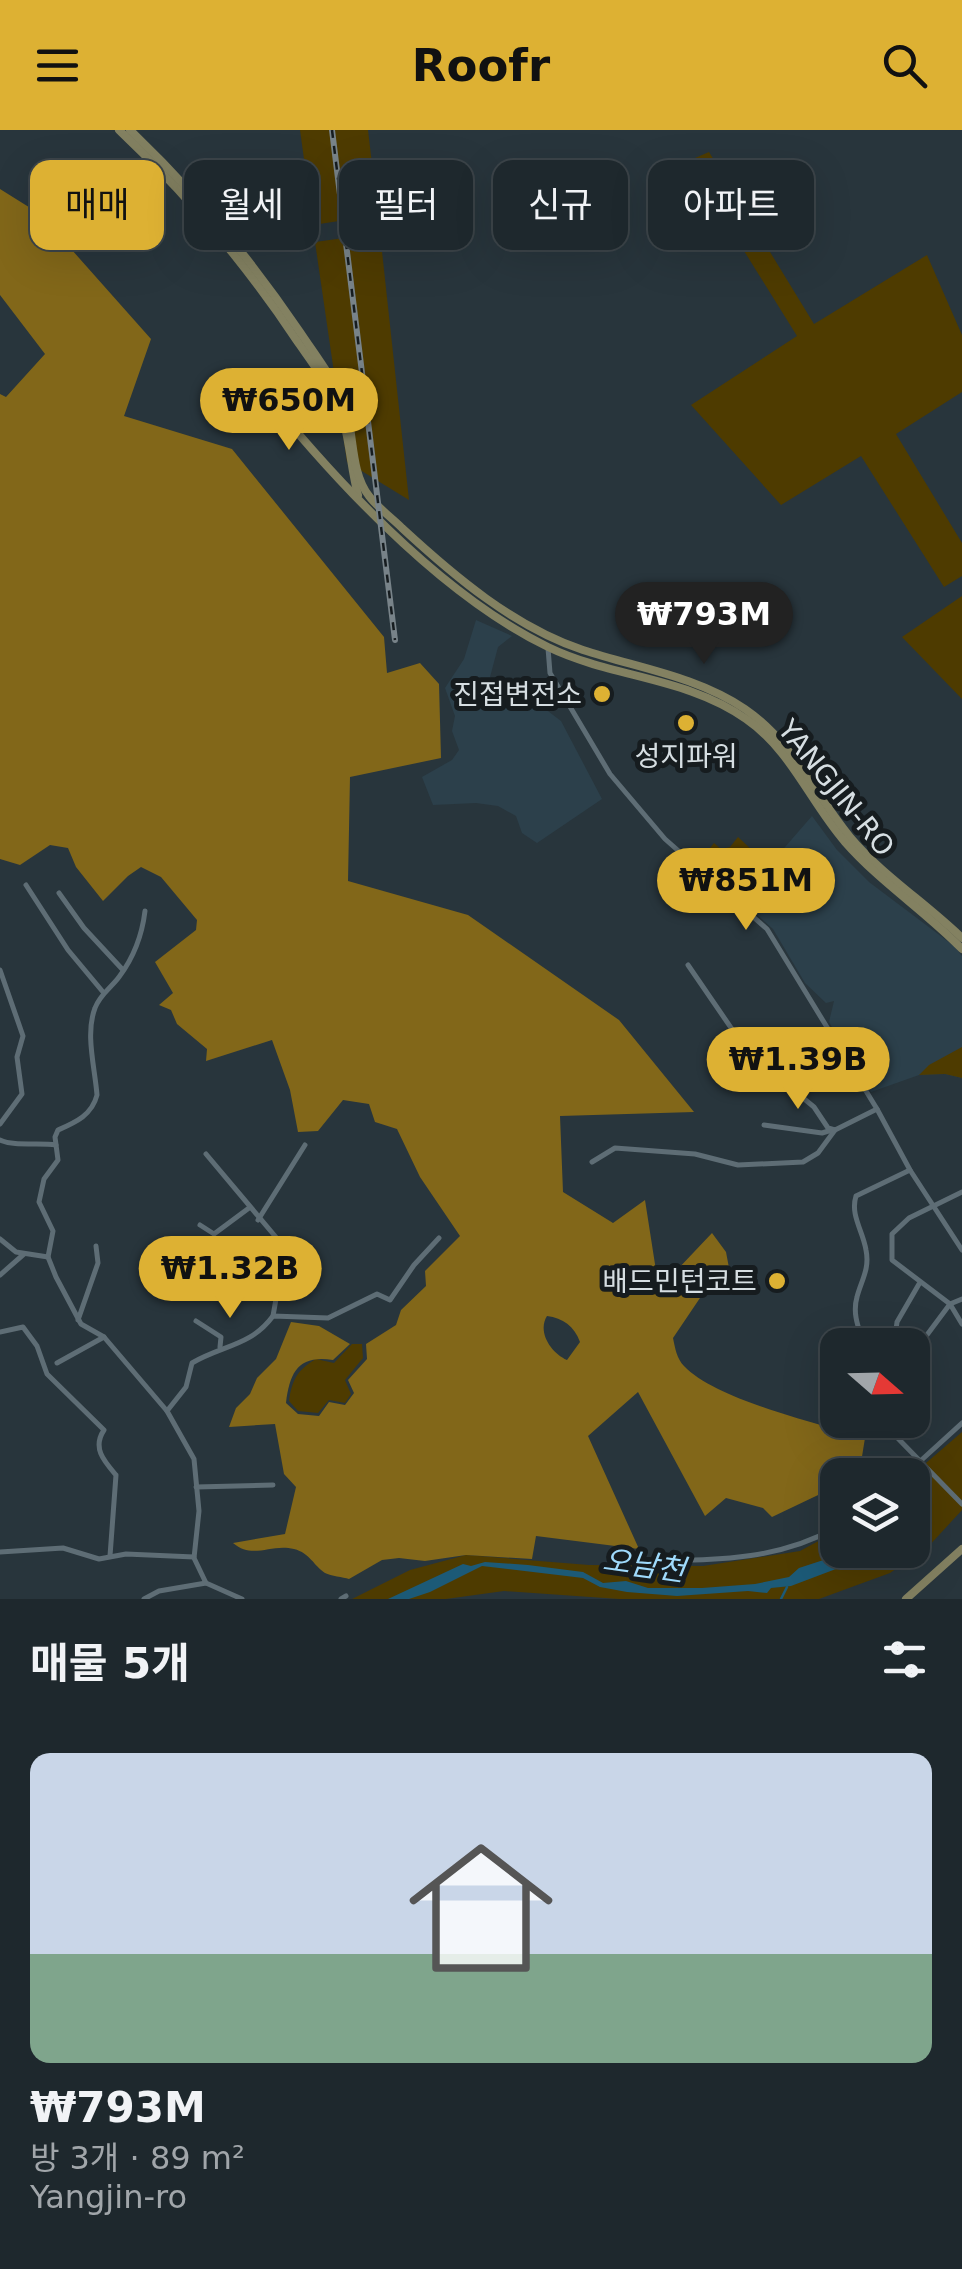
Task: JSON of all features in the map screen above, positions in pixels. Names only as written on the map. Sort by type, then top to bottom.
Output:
[{"type":"main road","points":[[119,130],[179,188],[253,276],[322,377],[344,424],[359,497]]},
{"type":"main road","name":"YANGJIN-RO","points":[[130,130],[222,226],[258,271],[326,372],[350,420],[359,473],[368,495],[468,585],[550,635],[585,651],[706,688],[748,712],[789,748],[850,836],[962,938]]},
{"type":"main road","name":"YANGJIN-RO","points":[[252,379],[292,428],[359,497],[442,575],[500,620],[548,647],[697,692],[751,722],[788,760],[829,824],[867,867],[962,949]]},
{"type":"main road","points":[[906,1599],[962,1549]]},
{"type":"street","points":[[550,635],[550,673],[610,774],[665,839],[767,929],[962,1250]]},
{"type":"street","points":[[26,885],[68,950],[103,992]]},
{"type":"street","points":[[59,893],[122,970]]},
{"type":"street","points":[[145,911],[138,943],[94,1009],[90,1028],[97,1095],[94,1105],[75,1123],[58,1130],[58,1160],[40,1189],[40,1202],[53,1231],[48,1257],[78,1320],[104,1337],[167,1411],[194,1458],[200,1511],[194,1557],[206,1583]]},
{"type":"street","points":[[688,965],[762,1073],[797,1093],[834,1130]]},
{"type":"street","points":[[0,970],[23,1036],[17,1057],[22,1094],[0,1124]]},
{"type":"street","points":[[764,1125],[822,1133],[878,1110]]},
{"type":"street","points":[[592,1162],[615,1148],[695,1154],[738,1165],[803,1162],[818,1153],[834,1130]]},
{"type":"street","points":[[0,1140],[56,1145]]},
{"type":"street","points":[[258,1220],[305,1145]]},
{"type":"street","points":[[167,1411],[186,1387],[192,1363],[220,1347],[252,1338],[273,1316],[285,1248],[206,1154]]},
{"type":"street","points":[[858,1328],[856,1300],[867,1272],[867,1253],[852,1208],[856,1196],[910,1170]]},
{"type":"street","points":[[962,1192],[909,1218],[892,1234],[892,1260],[950,1304],[962,1324]]},
{"type":"street","points":[[200,1226],[214,1234],[250,1208]]},
{"type":"street","points":[[273,1316],[328,1318],[377,1294],[390,1300],[414,1265],[440,1238]]},
{"type":"street","points":[[0,1239],[24,1254],[48,1257]]},
{"type":"street","points":[[78,1320],[98,1263],[96,1246]]},
{"type":"street","points":[[0,1275],[24,1254]]},
{"type":"street","points":[[896,1328],[919,1284]]},
{"type":"street","points":[[930,1330],[950,1304],[962,1299]]},
{"type":"street","points":[[196,1321],[215,1330],[221,1337],[220,1347]]},
{"type":"street","points":[[0,1332],[23,1327],[37,1346],[47,1374],[104,1430],[98,1445],[102,1459],[116,1475],[110,1556]]},
{"type":"street","points":[[57,1363],[104,1337]]},
{"type":"street","points":[[926,1458],[962,1423]]},
{"type":"street","points":[[898,1438],[918,1458]]},
{"type":"street","points":[[930,1470],[962,1504]]},
{"type":"street","points":[[196,1488],[272,1485]]},
{"type":"street","points":[[627,1560],[758,1556],[806,1544],[820,1536]]},
{"type":"street","points":[[0,1552],[63,1548],[92,1558],[126,1554],[194,1557]]},
{"type":"street","points":[[144,1599],[160,1591],[206,1583],[242,1599]]},
{"type":"shaded area","points":[[300,130],[368,130],[372,160],[339,160],[339,221],[319,224],[319,160],[304,160]]},
{"type":"shaded area","points":[[709,152],[714,160],[690,160]]},
{"type":"shaded area","points":[[0,189],[30,208],[30,250],[72,250],[151,339],[124,416],[232,449],[384,637],[387,673],[420,663],[439,684],[441,758],[350,777],[348,881],[468,915],[619,1020],[694,1112],[560,1116],[563,1192],[613,1223],[645,1200],[657,1277],[676,1271],[712,1233],[726,1252],[730,1273],[702,1295],[673,1338],[677,1353],[684,1366],[719,1389],[820,1425],[820,1438],[865,1438],[862,1458],[820,1458],[820,1494],[772,1517],[763,1508],[726,1498],[705,1516],[638,1392],[588,1436],[639,1549],[536,1536],[532,1559],[466,1555],[425,1561],[399,1558],[382,1560],[349,1579],[325,1573],[294,1549],[255,1551],[233,1543],[285,1534],[296,1487],[284,1474],[275,1424],[229,1427],[236,1408],[276,1359],[291,1322],[319,1326],[350,1344],[333,1360],[312,1360],[298,1368],[290,1382],[286,1403],[298,1414],[319,1416],[329,1402],[345,1405],[354,1393],[348,1380],[367,1359],[366,1344],[396,1325],[401,1310],[426,1286],[425,1271],[460,1236],[420,1177],[397,1129],[375,1122],[369,1104],[343,1100],[318,1131],[298,1132],[290,1090],[272,1040],[206,1061],[207,1049],[177,1024],[171,1010],[159,1005],[173,993],[155,962],[196,930],[197,920],[161,877],[141,867],[103,901],[76,867],[68,848],[50,845],[20,865],[0,859],[0,394],[6,397],[45,354],[0,295]],"holes":[[[547,1316],[563,1321],[580,1342],[567,1360],[551,1347],[544,1329]]]},
{"type":"shaded area","points":[[339,239],[339,250],[382,250],[409,500],[347,462],[316,250],[319,241]]},
{"type":"shaded area","points":[[743,250],[769,250],[814,324],[927,255],[962,335],[962,392],[896,434],[962,543],[962,576],[944,587],[861,456],[781,505],[691,405],[797,336]]},
{"type":"shaded area","points":[[962,596],[962,699],[902,637]]},
{"type":"shaded area","points":[[476,620],[512,636],[498,647],[490,677],[561,721],[602,799],[537,843],[522,833],[516,816],[498,806],[433,805],[422,777],[452,760],[459,750],[452,731],[455,716],[445,688],[464,659]]},
{"type":"shaded area","points":[[812,816],[837,850],[869,882],[962,956],[962,1078],[919,1075],[871,1092],[829,1022],[834,1001],[826,1003],[805,983],[773,929],[747,906],[764,886],[759,877]]},
{"type":"shaded area","points":[[738,837],[769,866],[759,877],[764,886],[747,906],[698,863],[714,843],[721,849],[730,847]]},
{"type":"shaded area","points":[[962,1047],[962,1078],[919,1075],[929,1065]]},
{"type":"shaded area","points":[[352,1344],[362,1344],[363,1358],[345,1380],[351,1394],[345,1403],[329,1400],[318,1413],[298,1411],[289,1401],[294,1381],[304,1367],[316,1359],[334,1363]]},
{"type":"shaded area","points":[[962,1432],[962,1510],[930,1545],[930,1460]]},
{"type":"shaded area","points":[[820,1540],[820,1568],[897,1568],[819,1599],[619,1599],[504,1591],[446,1599],[352,1599],[410,1570],[466,1555],[589,1565],[703,1566],[800,1551]]},
{"type":"water","name":"오남천","points":[[820,1561],[820,1568],[838,1568],[791,1586],[771,1588],[767,1593],[677,1596],[627,1592],[600,1587],[583,1578],[482,1566],[430,1592],[409,1599],[388,1599],[463,1564],[485,1562],[583,1572],[603,1583],[626,1581],[648,1588],[755,1584],[789,1577],[799,1568]]},
{"type":"waterway","points":[[781,1599],[787,1587]]},
{"type":"railway","points":[[332,130],[395,640]]},
{"type":"place","name":"진접변전소","points":[[602,694]]},
{"type":"place","name":"성지파워","points":[[686,723]]},
{"type":"place","name":"배드민턴코트","points":[[777,1281]]}]
